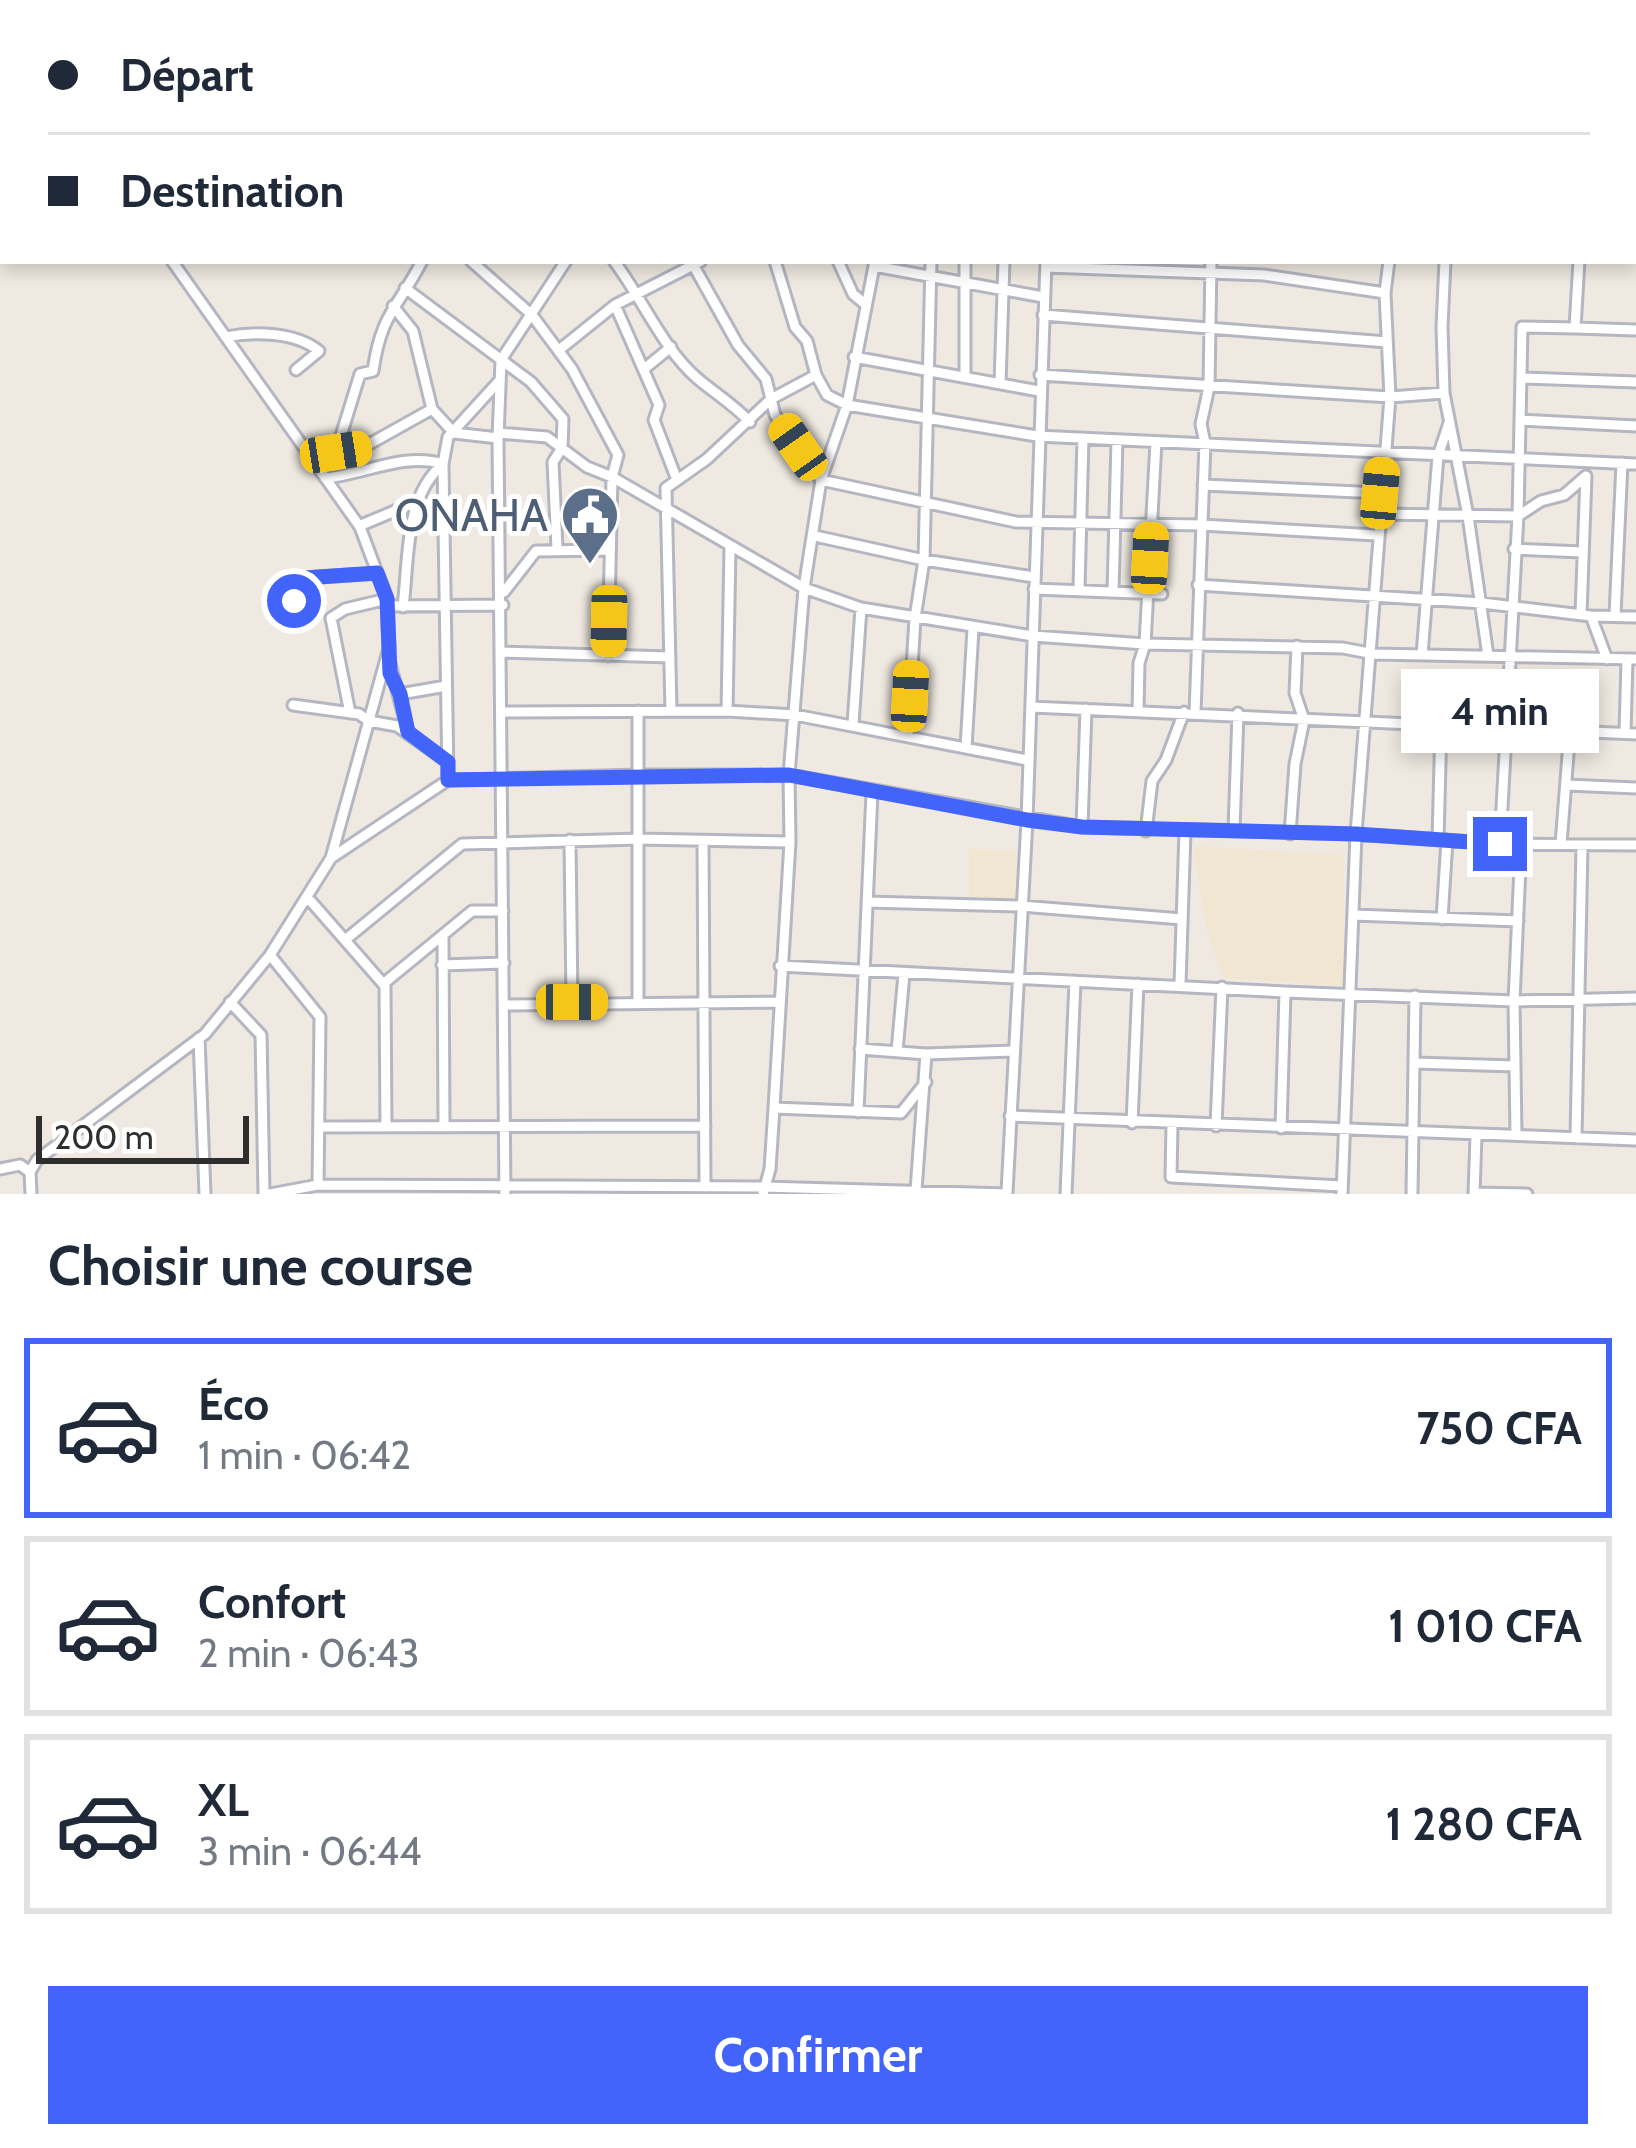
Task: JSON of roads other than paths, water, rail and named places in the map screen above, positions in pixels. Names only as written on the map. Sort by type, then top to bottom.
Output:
[{"type":"street","points":[[174,264],[359,526],[387,603],[390,673],[408,732]]},
{"type":"street","points":[[336,452],[360,374],[373,371],[377,339],[420,264]]},
{"type":"street","points":[[474,264],[532,315],[559,350],[618,455],[612,477],[608,656]]},
{"type":"street","points":[[505,1191],[501,360],[564,264]]},
{"type":"street","points":[[616,264],[698,379],[720,392],[750,422]]},
{"type":"street","points":[[559,350],[615,305],[693,264]]},
{"type":"street","points":[[696,264],[738,345],[766,380],[775,415],[821,480],[924,505],[1035,522],[1376,535]]},
{"type":"street","points":[[776,264],[816,375],[827,395],[848,405],[1037,436],[1636,464]]},
{"type":"street","points":[[839,264],[853,294],[865,304]]},
{"type":"street","points":[[764,1190],[774,1108],[803,588],[821,480],[848,405],[874,264],[1043,297]]},
{"type":"street","points":[[908,736],[915,618],[924,560],[931,264]]},
{"type":"street","points":[[965,264],[965,377]]},
{"type":"street","points":[[1000,383],[1004,264]]},
{"type":"street","points":[[230,1002],[260,1035],[267,1194],[318,1185],[410,1190],[705,1187],[1007,1193],[1027,820],[1046,264],[1264,275],[1385,293]]},
{"type":"street","points":[[1146,831],[1152,781],[1190,712],[1211,264]]},
{"type":"street","points":[[1171,1177],[1342,1190],[1356,834],[1390,397],[1385,293],[1390,264]]},
{"type":"street","points":[[1445,264],[1444,393],[1488,656]]},
{"type":"street","points":[[1575,328],[1579,264]]},
{"type":"street","points":[[406,288],[531,382],[563,419],[562,448],[553,462],[556,548]]},
{"type":"street","points":[[615,305],[659,405],[654,420],[677,480]]},
{"type":"street","points":[[393,306],[413,331],[432,410],[454,433],[547,437],[587,467],[803,588],[861,608],[973,629],[1145,644],[1631,659],[1630,733],[1030,706]]},
{"type":"street","points":[[1043,315],[1387,342]]},
{"type":"street","points":[[1500,844],[1518,516],[1522,327],[1636,330]]},
{"type":"street","points":[[226,337],[292,337],[319,350],[296,370]]},
{"type":"street","points":[[644,369],[671,346]]},
{"type":"street","points":[[854,357],[1039,391]]},
{"type":"street","points":[[671,711],[666,488],[750,422],[771,399],[816,375]]},
{"type":"street","points":[[1040,375],[1390,397],[1444,393]]},
{"type":"street","points":[[1521,378],[1636,382]]},
{"type":"street","points":[[448,780],[443,464],[448,436],[500,380]]},
{"type":"street","points":[[312,460],[364,447],[432,410]]},
{"type":"street","points":[[1521,420],[1636,426]]},
{"type":"street","points":[[1422,655],[1438,456],[1449,423]]},
{"type":"street","points":[[1079,588],[1083,438]]},
{"type":"street","points":[[1113,592],[1117,440]]},
{"type":"street","points":[[1138,711],[1156,442]]},
{"type":"street","points":[[325,478],[354,475],[402,460],[443,464]]},
{"type":"street","points":[[1587,461],[1582,552],[1586,615],[1606,659]]},
{"type":"street","points":[[1615,615],[1622,463]]},
{"type":"street","points":[[403,607],[416,502],[428,477],[443,464]]},
{"type":"street","points":[[1379,514],[1518,516],[1540,501],[1564,495],[1586,476]]},
{"type":"street","points":[[1203,484],[1380,493]]},
{"type":"street","points":[[359,526],[416,502]]},
{"type":"street","points":[[815,536],[1034,583],[1162,594]]},
{"type":"street","points":[[727,711],[730,548]]},
{"type":"street","points":[[1514,549],[1582,552]]},
{"type":"street","points":[[350,713],[331,618],[345,609],[387,603],[443,607],[502,599],[536,551],[610,550]]},
{"type":"street","points":[[288,603],[294,601],[304,578],[377,573]]},
{"type":"street","points":[[1198,585],[1636,617]]},
{"type":"street","points":[[853,724],[861,608]]},
{"type":"street","points":[[966,748],[973,629]]},
{"type":"street","points":[[1290,834],[1304,720],[1294,693],[1297,646]]},
{"type":"street","points":[[31,1194],[30,1172],[37,1160],[199,1038],[269,955],[308,898],[331,859],[389,648]]},
{"type":"street","points":[[502,652],[670,657]]},
{"type":"street","points":[[400,694],[446,686]]},
{"type":"street","points":[[293,705],[350,713],[408,732],[448,762]]},
{"type":"street","points":[[1082,827],[1086,709]]},
{"type":"street","points":[[502,712],[795,715],[1027,760]]},
{"type":"street","points":[[638,712],[638,1002]]},
{"type":"street","points":[[1234,830],[1238,713]]},
{"type":"street","points":[[1441,725],[1442,919]]},
{"type":"street","points":[[1561,844],[1570,729]]},
{"type":"street","points":[[331,859],[448,780],[638,775],[789,775],[1082,827],[1636,845]]},
{"type":"street","points":[[1565,785],[1636,788]]},
{"type":"street","points":[[858,1112],[872,792]]},
{"type":"street","points":[[1180,984],[1185,831]]},
{"type":"street","points":[[345,940],[462,844],[639,839],[790,842]]},
{"type":"street","points":[[570,840],[572,1002]]},
{"type":"street","points":[[704,841],[705,1187]]},
{"type":"street","points":[[1516,1134],[1514,1001],[1521,844]]},
{"type":"street","points":[[1576,1138],[1582,846]]},
{"type":"street","points":[[308,898],[382,984],[386,1127]]},
{"type":"street","points":[[867,902],[1021,906],[1182,920]]},
{"type":"street","points":[[382,984],[472,911],[502,910]]},
{"type":"street","points":[[1353,915],[1518,921]]},
{"type":"street","points":[[443,937],[444,1126]]},
{"type":"street","points":[[269,955],[320,1017],[318,1185]]},
{"type":"street","points":[[442,965],[504,963]]},
{"type":"street","points":[[780,966],[1350,995],[1514,1001],[1636,998]]},
{"type":"street","points":[[897,1051],[904,974]]},
{"type":"street","points":[[1066,1194],[1075,981]]},
{"type":"street","points":[[1132,1123],[1138,984]]},
{"type":"street","points":[[1216,1126],[1222,987]]},
{"type":"street","points":[[1281,1128],[1285,992]]},
{"type":"street","points":[[1412,1194],[1415,996]]},
{"type":"street","points":[[504,1006],[777,1002]]},
{"type":"street","points":[[199,1038],[206,1194]]},
{"type":"street","points":[[860,1049],[926,1054],[1013,1052]]},
{"type":"street","points":[[916,1190],[926,1054]]},
{"type":"street","points":[[1414,1063],[1515,1066]]},
{"type":"street","points":[[774,1108],[901,1114],[926,1082]]},
{"type":"street","points":[[1010,1116],[1636,1140]]},
{"type":"street","points":[[1169,1194],[1172,1124]]},
{"type":"street","points":[[320,1127],[705,1126]]},
{"type":"street","points":[[1476,1136],[1474,1193],[1527,1194]]},
{"type":"street","points":[[0,1169],[20,1165],[30,1172]]},
{"type":"place","name":"ONAHA","points":[[590,566]]}]
